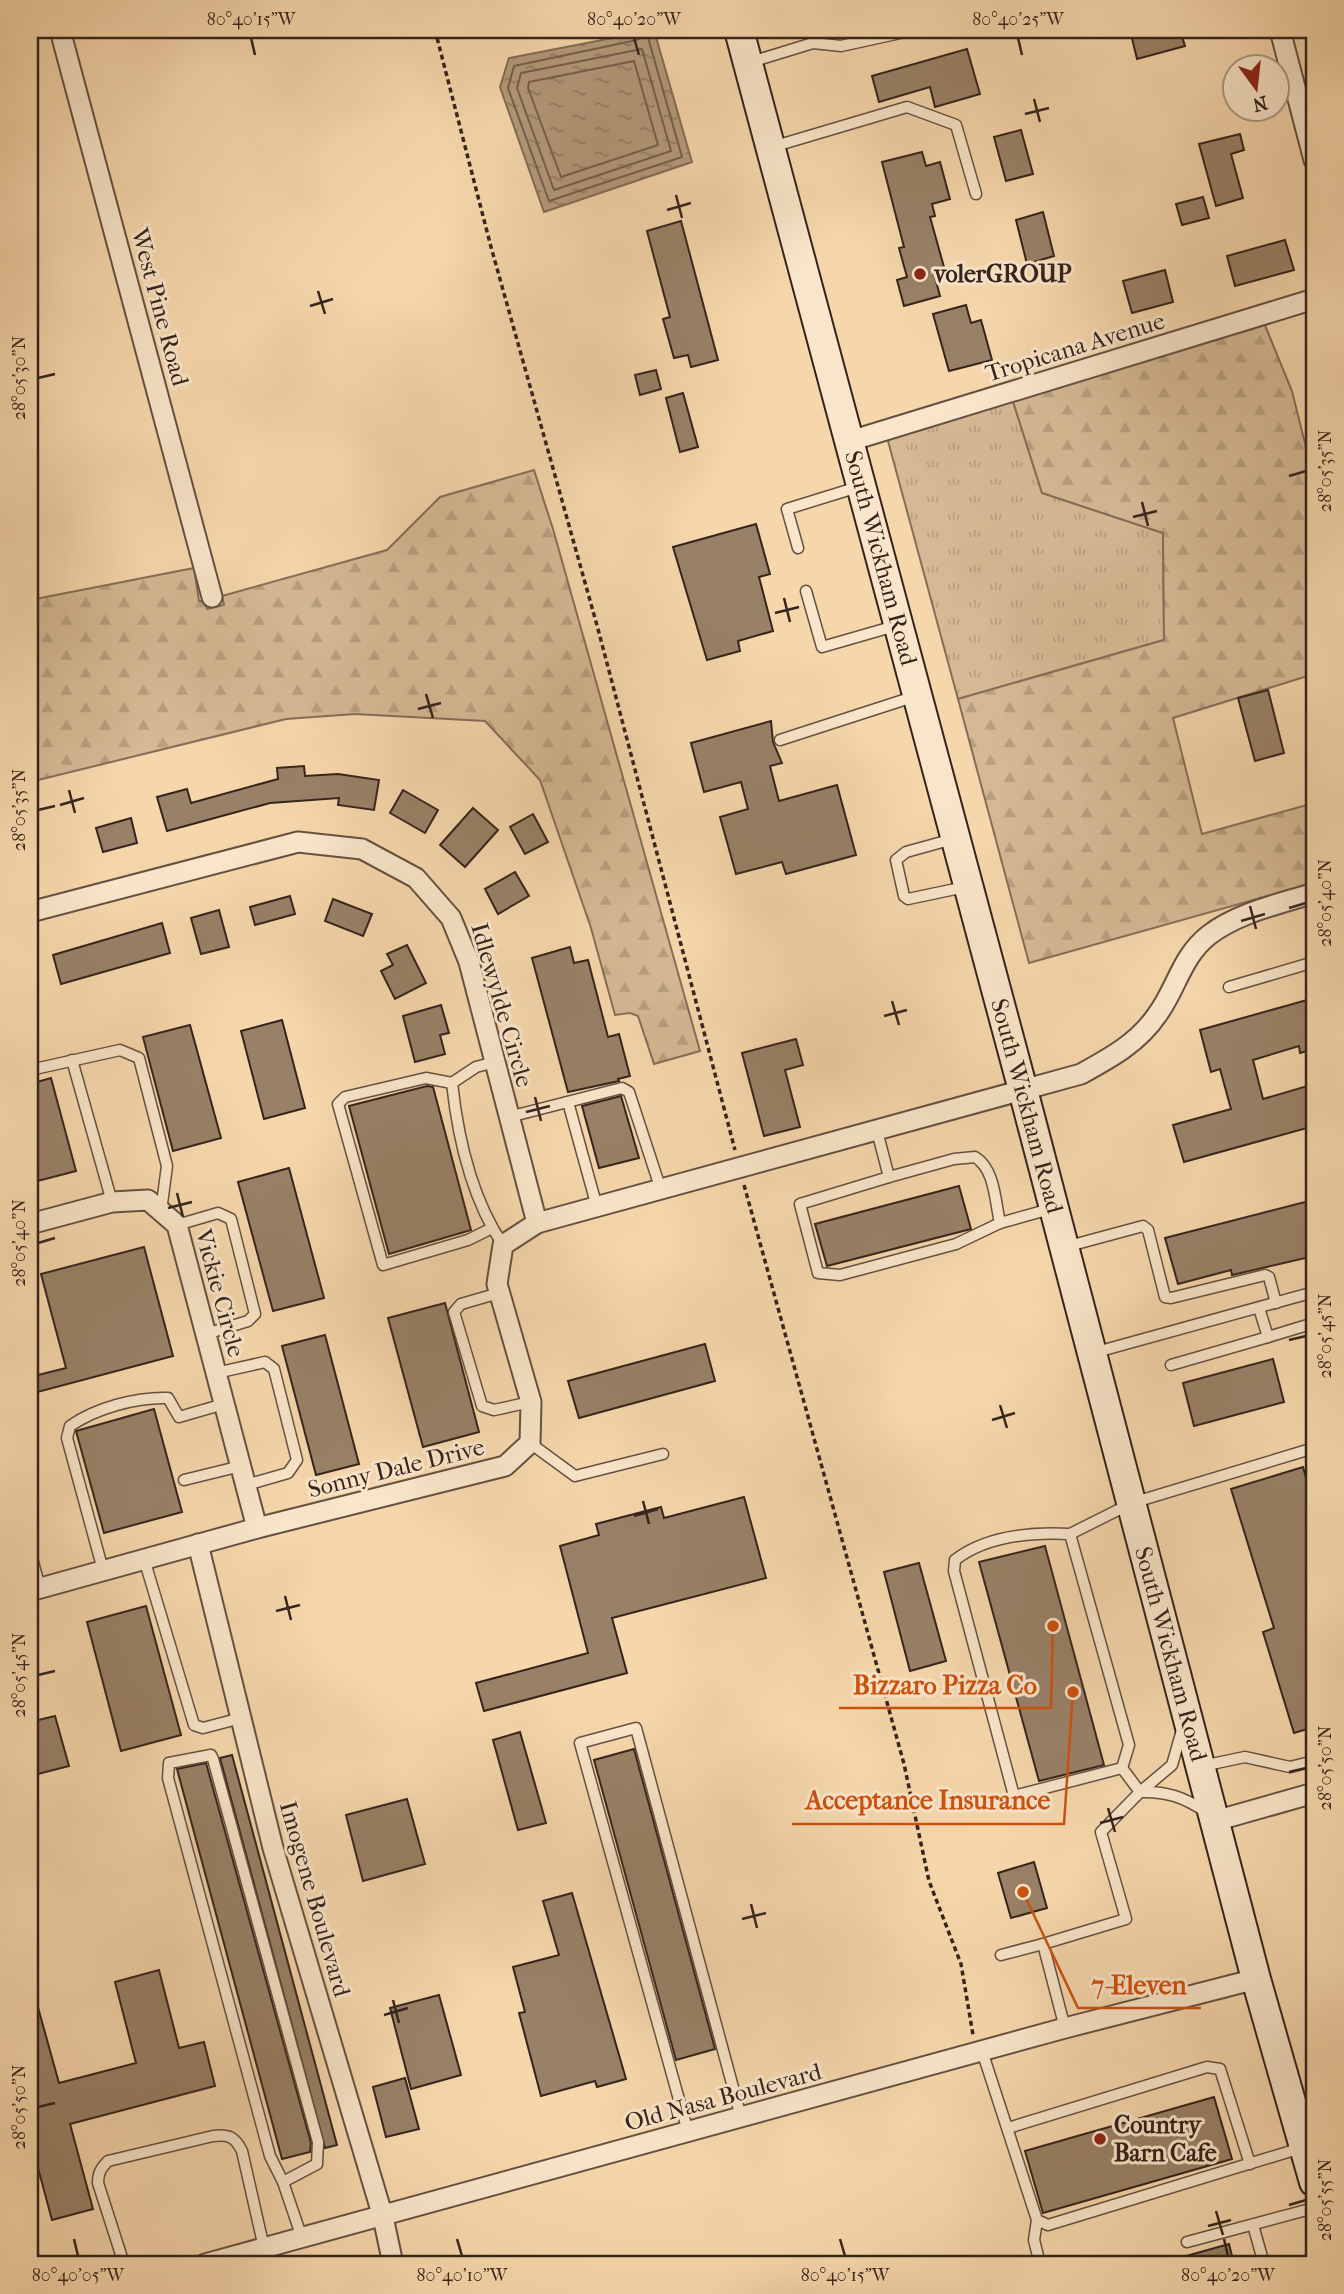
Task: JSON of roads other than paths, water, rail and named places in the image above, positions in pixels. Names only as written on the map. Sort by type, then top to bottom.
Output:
[{"type":"main road","name":"South Wickham Road","points":[[739,30],[1065,1247],[1256,1979],[1307,2138],[1314,2182]]},
{"type":"street","name":"West Pine Road","points":[[60,30],[212,597]]},
{"type":"street","points":[[1280,30],[1314,160]]},
{"type":"street","name":"Tropicana Avenue","points":[[850,441],[1314,299]]},
{"type":"street","name":"Idlewylde Circle","points":[[30,912],[298,842],[362,849],[416,878],[451,918],[469,962],[537,1223]]},
{"type":"street","points":[[530,1443],[531,1402],[497,1284],[503,1245],[537,1223],[1081,1074],[1128,1048],[1157,1015],[1186,957],[1210,934],[1249,914],[1314,893]]},
{"type":"street","name":"Vickie Circle","points":[[30,1224],[111,1202],[148,1200],[177,1225],[257,1528]]},
{"type":"street","name":"Sonny Dale Drive","points":[[35,1589],[257,1528],[505,1466],[530,1443]]},
{"type":"street","name":"Imogene Boulevard","points":[[198,1544],[273,1848],[383,2217],[393,2264]]},
{"type":"street","points":[[1215,1821],[1314,1793]]},
{"type":"street","name":"Old Nasa Boulevard","points":[[205,2264],[1065,2028],[1256,1979]]},
{"type":"lane","points":[[748,62],[813,43],[841,46],[914,30]]},
{"type":"lane","points":[[771,147],[907,107],[956,125],[976,194]]},
{"type":"lane","points":[[798,548],[787,509],[862,486]]},
{"type":"lane","points":[[806,591],[822,647],[899,625]]},
{"type":"lane","points":[[780,740],[918,695]]},
{"type":"lane","points":[[956,838],[898,856],[895,864],[900,886],[904,896],[914,899],[969,886]]},
{"type":"lane","points":[[1229,987],[1314,962]]},
{"type":"lane","points":[[30,1070],[120,1049],[139,1058],[167,1166],[161,1211]]},
{"type":"lane","points":[[72,1060],[111,1202]]},
{"type":"lane","points":[[492,1228],[468,1240],[383,1265],[338,1104],[345,1097],[426,1078],[452,1083],[476,1067],[495,1062]]},
{"type":"lane","points":[[452,1083],[456,1117],[483,1215],[503,1245]]},
{"type":"lane","points":[[509,1116],[622,1088],[629,1092],[661,1190]]},
{"type":"lane","points":[[568,1102],[597,1207]]},
{"type":"lane","points":[[877,1131],[889,1177]]},
{"type":"lane","points":[[1000,1223],[990,1175],[985,1165],[975,1157],[954,1159],[800,1204],[818,1273],[840,1275],[956,1244],[1000,1223],[1054,1208]]},
{"type":"lane","points":[[177,1225],[218,1213],[231,1219],[255,1314],[248,1321],[206,1335]]},
{"type":"lane","points":[[1065,1247],[1143,1226],[1148,1230],[1165,1297],[1171,1298],[1265,1275],[1269,1277],[1276,1303]]},
{"type":"lane","points":[[1093,1353],[1314,1292]]},
{"type":"lane","points":[[499,1293],[461,1304],[454,1312],[482,1406],[494,1410],[531,1402]]},
{"type":"lane","points":[[1259,1308],[1268,1337]]},
{"type":"lane","points":[[1171,1365],[1314,1324]]},
{"type":"lane","points":[[184,1480],[288,1473],[297,1460],[274,1369],[265,1362],[216,1373]]},
{"type":"lane","points":[[103,1570],[67,1438],[70,1426],[88,1414],[155,1397],[168,1398],[178,1417],[225,1404]]},
{"type":"lane","points":[[530,1443],[575,1476],[663,1454]]},
{"type":"lane","points":[[1122,1768],[1014,1796],[954,1571],[955,1560],[968,1550],[1043,1532],[1070,1534],[1132,1503],[1314,1448]]},
{"type":"lane","points":[[1070,1534],[1129,1745],[1122,1768]]},
{"type":"lane","points":[[30,1551],[35,1589]]},
{"type":"lane","points":[[144,1559],[194,1725],[204,1728],[241,1718]]},
{"type":"lane","points":[[1001,1955],[1126,1919],[1101,1832],[1171,1765],[1186,1713]]},
{"type":"lane","points":[[688,2132],[580,1743],[636,1728],[741,2117]]},
{"type":"lane","points":[[283,2182],[317,2164],[318,2142],[213,1759],[211,1755],[204,1754],[169,1763],[168,1778],[270,2157],[283,2182],[302,2238]]},
{"type":"lane","points":[[1201,1767],[1245,1757],[1290,1768],[1314,1761]]},
{"type":"lane","points":[[1122,1768],[1140,1792]]},
{"type":"lane","points":[[1140,1792],[1159,1791],[1178,1796],[1215,1821]]},
{"type":"lane","points":[[1043,1944],[1065,2028]]},
{"type":"lane","points":[[979,2052],[1037,2220],[1034,2240],[1040,2264]]},
{"type":"lane","points":[[1007,2129],[1207,2067],[1220,2069],[1250,2164]]},
{"type":"lane","points":[[124,2264],[98,2183],[98,2173],[103,2166],[108,2161],[226,2134],[236,2139],[242,2151],[264,2248]]},
{"type":"lane","points":[[1037,2220],[1048,2225],[1250,2164],[1307,2138]]},
{"type":"lane","points":[[1187,2242],[1314,2208]]},
{"type":"lane","points":[[1253,2225],[1264,2264]]},
{"type":"water","points":[[654,30],[692,162],[544,212],[500,87],[509,58]]},
{"type":"place","name":"volerGROUP","points":[[920,274]]},
{"type":"place","name":"Bizzaro Pizza Co","points":[[1053,1626]]},
{"type":"place","name":"Acceptance Insurance","points":[[1073,1692]]},
{"type":"place","name":"7-Eleven","points":[[1023,1892]]},
{"type":"place","name":"Country Barn Cafe","points":[[1100,2139]]}]
